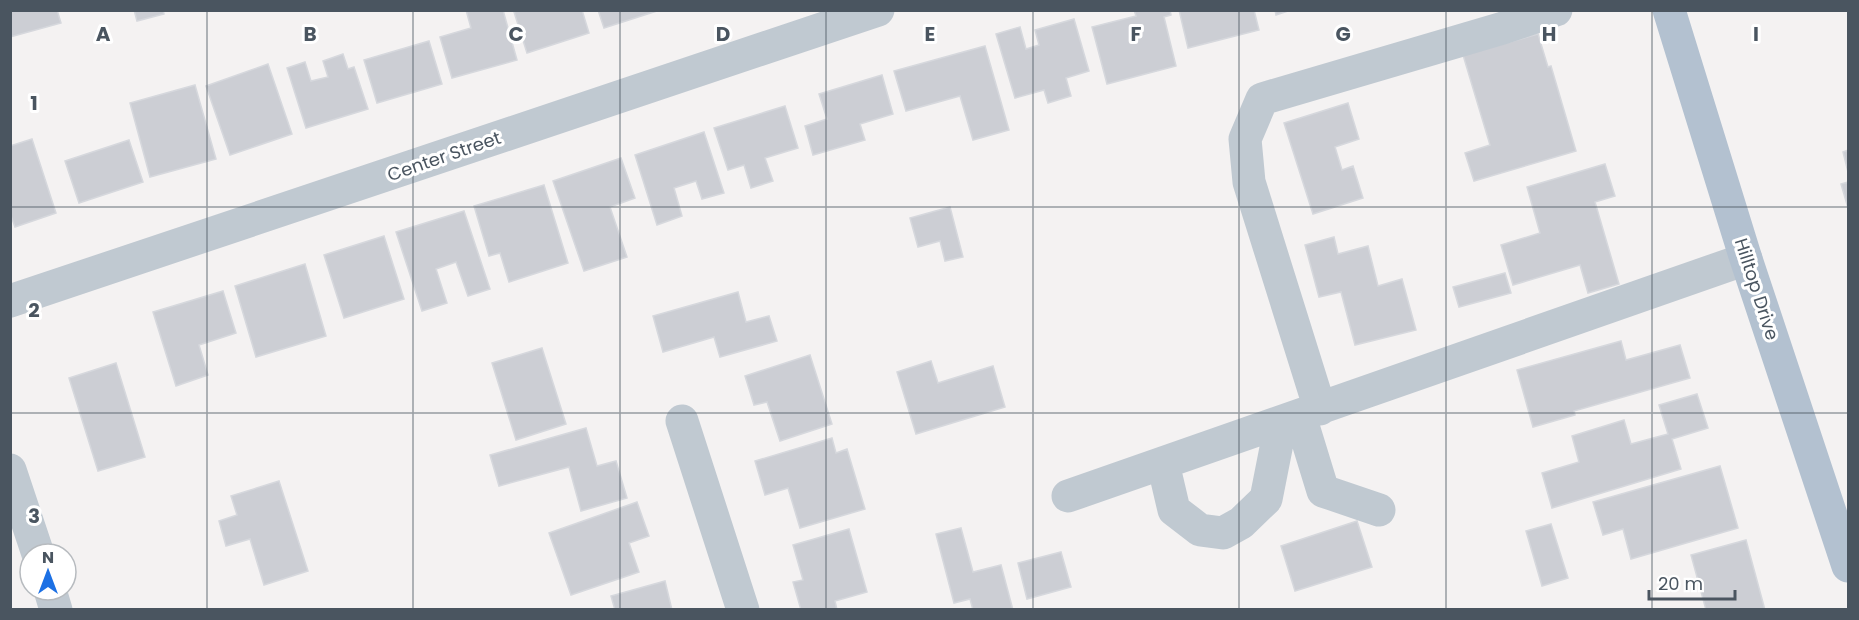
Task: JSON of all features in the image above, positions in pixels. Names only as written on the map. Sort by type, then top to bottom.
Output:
[{"type":"main road","name":"Hilltop Drive","points":[[1669,10],[1746,259],[1845,546]]},
{"type":"street","name":"Center Street","points":[[10,301],[878,10]]},
{"type":"street","points":[[1379,510],[1323,491],[1300,416],[1249,182],[1245,139],[1262,99],[1503,28],[1556,10]]},
{"type":"street","points":[[1068,496],[1746,259]]},
{"type":"street","points":[[1163,463],[1174,510],[1200,530],[1223,533],[1241,523],[1266,499],[1300,416]]},
{"type":"street","points":[[682,421],[743,609]]},
{"type":"street","points":[[10,470],[34,542]]},
{"type":"building","points":[[10,10],[57,10],[61,23],[10,37]]},
{"type":"building","points":[[134,10],[163,10],[164,14],[137,21]]},
{"type":"building","points":[[466,10],[503,10],[517,60],[452,78],[440,37],[471,28]]},
{"type":"building","points":[[520,10],[582,10],[589,33],[527,53],[514,12]]},
{"type":"building","points":[[598,10],[660,10],[604,28]]},
{"type":"building","points":[[1134,10],[1170,10],[1171,15],[1164,17],[1176,66],[1107,84],[1092,27],[1136,16]]},
{"type":"building","points":[[1179,10],[1254,10],[1259,30],[1188,48]]},
{"type":"building","points":[[1275,10],[1291,10],[1276,15]]},
{"type":"building","points":[[1074,19],[1089,71],[1066,78],[1071,96],[1048,103],[1044,90],[1015,98],[996,34],[1020,27],[1026,49],[1039,45],[1035,30]]},
{"type":"building","points":[[1538,34],[1548,67],[1551,66],[1576,151],[1474,181],[1465,153],[1490,145],[1463,55]]},
{"type":"building","points":[[429,41],[442,84],[377,103],[364,60]]},
{"type":"building","points":[[985,46],[1009,130],[973,140],[960,96],[906,111],[894,71]]},
{"type":"building","points":[[343,54],[348,69],[354,67],[368,109],[306,128],[287,68],[305,62],[311,81],[328,77],[323,61]]},
{"type":"building","points":[[268,64],[292,134],[230,155],[206,86]]},
{"type":"building","points":[[882,75],[893,114],[860,124],[865,140],[813,155],[805,126],[827,119],[819,94]]},
{"type":"building","points":[[195,85],[216,159],[150,177],[130,103]]},
{"type":"building","points":[[1348,103],[1359,139],[1335,147],[1342,170],[1353,166],[1363,198],[1313,214],[1284,123]]},
{"type":"building","points":[[785,106],[798,148],[765,158],[773,181],[751,188],[744,165],[728,170],[714,128]]},
{"type":"building","points":[[704,132],[724,193],[702,199],[696,181],[674,188],[682,216],[657,225],[635,155]]},
{"type":"building","points":[[32,139],[56,213],[15,227],[10,213],[10,146]]},
{"type":"building","points":[[129,140],[143,182],[79,203],[65,161]]},
{"type":"building","points":[[1848,150],[1848,172],[1843,152]]},
{"type":"building","points":[[621,158],[635,198],[610,207],[627,257],[584,271],[553,181]]},
{"type":"building","points":[[1605,164],[1615,196],[1595,202],[1619,284],[1588,293],[1580,265],[1513,285],[1501,245],[1540,233],[1527,187]]},
{"type":"building","points":[[1848,182],[1848,208],[1841,184]]},
{"type":"building","points":[[544,185],[568,263],[509,282],[500,253],[489,256],[474,206]]},
{"type":"building","points":[[950,207],[963,257],[945,261],[940,241],[918,247],[910,218]]},
{"type":"building","points":[[464,211],[490,289],[468,296],[456,262],[436,269],[447,303],[422,311],[396,232]]},
{"type":"building","points":[[384,236],[404,299],[344,318],[324,255]]},
{"type":"building","points":[[1334,237],[1338,254],[1368,246],[1378,286],[1402,279],[1416,330],[1355,345],[1341,292],[1319,297],[1305,245]]},
{"type":"building","points":[[305,264],[326,336],[256,357],[235,286]]},
{"type":"building","points":[[1505,273],[1511,293],[1459,307],[1453,287]]},
{"type":"building","points":[[223,291],[236,333],[199,345],[208,375],[176,386],[153,312]]},
{"type":"building","points":[[738,292],[746,322],[769,316],[777,341],[720,357],[714,337],[663,352],[653,316]]},
{"type":"building","points":[[1621,341],[1626,360],[1680,345],[1690,378],[1574,411],[1575,415],[1533,427],[1517,370]]},
{"type":"building","points":[[542,348],[566,424],[516,440],[492,363]]},
{"type":"building","points":[[810,355],[832,424],[780,441],[767,402],[754,405],[745,376]]},
{"type":"building","points":[[931,361],[938,383],[993,366],[1005,407],[916,434],[897,372]]},
{"type":"building","points":[[116,363],[145,457],[98,471],[69,378]]},
{"type":"building","points":[[1697,394],[1708,428],[1672,439],[1681,469],[1552,508],[1542,473],[1579,462],[1572,436],[1624,420],[1631,444],[1668,434],[1659,405]]},
{"type":"building","points":[[586,428],[597,466],[616,461],[627,498],[581,511],[569,467],[499,486],[490,455]]},
{"type":"building","points":[[832,438],[836,453],[847,449],[865,509],[800,528],[788,488],[765,495],[755,461]]},
{"type":"building","points":[[1720,466],[1738,528],[1631,559],[1623,529],[1603,535],[1593,502]]},
{"type":"building","points":[[279,481],[308,571],[264,585],[250,539],[226,546],[219,521],[237,515],[231,496]]},
{"type":"building","points":[[637,502],[649,536],[629,543],[639,572],[571,595],[549,533]]},
{"type":"building","points":[[1357,521],[1372,567],[1295,591],[1281,546]]},
{"type":"building","points":[[1551,524],[1568,578],[1542,586],[1526,531]]},
{"type":"building","points":[[961,528],[973,572],[1001,565],[1013,610],[973,610],[970,599],[954,603],[936,534]]},
{"type":"building","points":[[849,529],[867,592],[835,601],[837,610],[801,610],[793,582],[803,580],[793,545]]},
{"type":"building","points":[[1746,540],[1765,610],[1706,610],[1691,555]]},
{"type":"building","points":[[1061,552],[1071,587],[1027,599],[1018,563]]},
{"type":"building","points":[[665,581],[672,610],[615,610],[611,596]]}]
